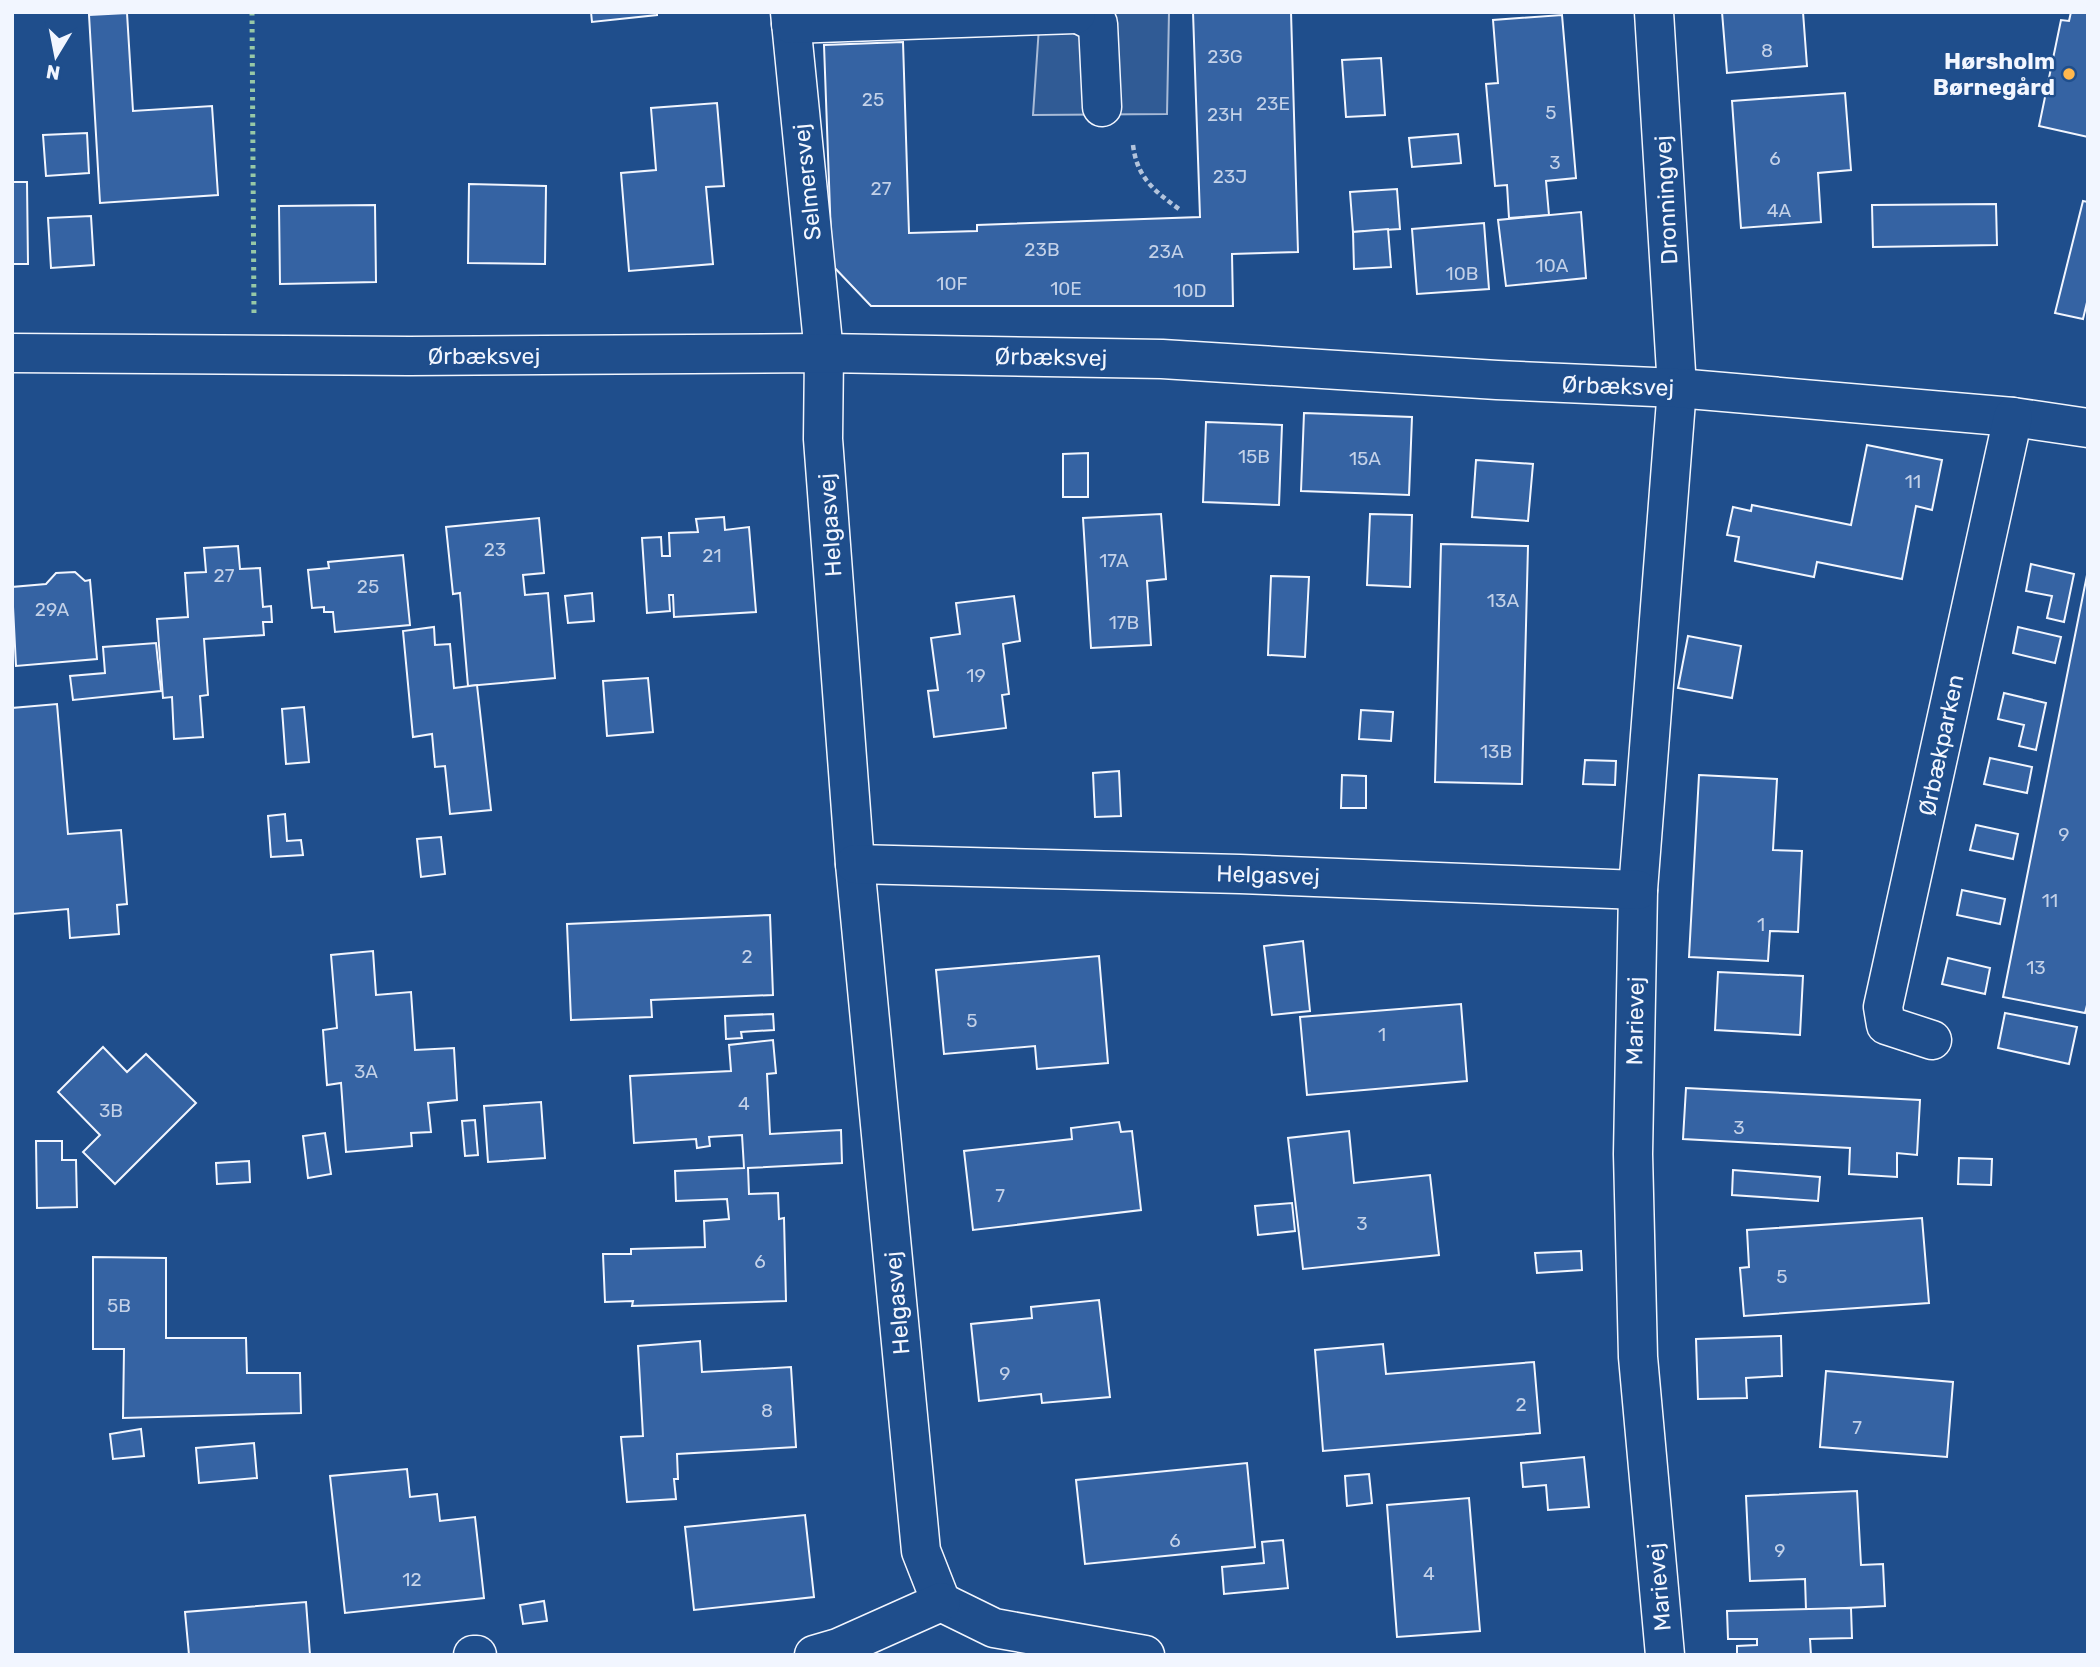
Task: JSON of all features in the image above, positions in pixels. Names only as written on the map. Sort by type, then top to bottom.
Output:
[{"type":"street","name":"Dronningvej","points":[[1654,12],[1676,388]]},
{"type":"street","points":[[791,18],[1075,13],[1098,24],[1102,107]]},
{"type":"street","name":"Selmersvej","points":[[791,18],[824,353]]},
{"type":"street","name":"Ørbæksvej","points":[[12,353],[474,356],[824,353],[1161,359],[1511,381],[1676,388],[2012,417],[2088,428]]},
{"type":"street","name":"Helgasvej","points":[[824,353],[823,439],[855,864],[921,1551],[941,1602]]},
{"type":"street","name":"Marievej","points":[[1665,1655],[1638,1356],[1633,1154],[1638,890],[1676,388]]},
{"type":"street","name":"Ørbækparken","points":[[1932,1040],[1886,1025],[1884,1007],[2012,417]]},
{"type":"street","name":"Helgasvej","points":[[855,864],[1240,874],[1638,890]]},
{"type":"street","points":[[814,1655],[838,1648],[941,1602],[994,1628],[1145,1655]]},
{"type":"path","points":[[1102,107],[1130,114],[1135,162],[1147,186],[1179,209]]},
{"type":"shaded area","points":[[1040,12],[1169,12],[1167,114],[1033,115]]},
{"type":"building","points":[[591,12],[657,12],[657,15],[592,22]]},
{"type":"building","points":[[1193,12],[1291,12],[1298,252],[1232,254],[1233,306],[871,306],[832,265],[824,45],[903,42],[909,233],[977,231],[977,225],[1200,217]]},
{"type":"building","points":[[1722,12],[1803,12],[1807,66],[1727,73]]},
{"type":"building","name":"Hørsholm Børnegård","points":[[2071,12],[2088,12],[2088,137],[2039,126],[2061,20],[2069,21]]},
{"type":"building","points":[[127,13],[133,111],[212,106],[218,195],[100,203],[89,15]]},
{"type":"building","points":[[1562,15],[1576,178],[1546,181],[1549,215],[1509,218],[1507,185],[1495,186],[1486,84],[1498,83],[1493,20]]},
{"type":"building","points":[[1381,58],[1385,115],[1346,117],[1342,60]]},
{"type":"building","points":[[1845,93],[1851,170],[1818,173],[1821,222],[1741,228],[1732,101]]},
{"type":"building","points":[[717,103],[724,186],[706,187],[713,264],[629,271],[621,173],[656,170],[651,108]]},
{"type":"building","points":[[87,133],[89,173],[46,176],[43,135]]},
{"type":"building","points":[[1458,134],[1461,163],[1412,167],[1409,138]]},
{"type":"building","points":[[12,182],[27,182],[28,264],[12,264]]},
{"type":"building","points":[[469,184],[546,186],[545,264],[468,263]]},
{"type":"building","points":[[1397,189],[1400,229],[1353,232],[1350,192]]},
{"type":"building","points":[[2083,201],[2088,202],[2088,298],[2083,319],[2055,313]]},
{"type":"building","points":[[1996,204],[1997,245],[1873,247],[1872,205]]},
{"type":"building","points":[[375,205],[376,282],[280,284],[279,206]]},
{"type":"building","points":[[1581,212],[1586,278],[1506,286],[1498,220]]},
{"type":"building","points":[[91,216],[94,265],[51,268],[48,218]]},
{"type":"building","points":[[1484,223],[1489,289],[1417,294],[1412,229]]},
{"type":"building","points":[[1388,229],[1391,267],[1354,269],[1353,232]]},
{"type":"building","points":[[1304,413],[1412,417],[1409,495],[1301,491]]},
{"type":"building","points":[[1206,422],[1282,425],[1279,505],[1203,502]]},
{"type":"building","points":[[1867,445],[1942,460],[1932,510],[1916,506],[1902,579],[1817,562],[1814,577],[1735,561],[1739,537],[1727,535],[1733,507],[1751,511],[1752,505],[1851,525]]},
{"type":"building","points":[[1088,453],[1088,497],[1063,497],[1063,454]]},
{"type":"building","points":[[1476,460],[1533,464],[1528,521],[1472,517]]},
{"type":"building","points":[[1161,514],[1166,579],[1147,581],[1151,645],[1091,648],[1083,518]]},
{"type":"building","points":[[1370,514],[1412,515],[1410,587],[1367,585]]},
{"type":"building","points":[[724,517],[725,530],[749,527],[756,612],[674,617],[673,595],[669,595],[670,611],[647,613],[642,538],[661,537],[662,556],[670,556],[669,533],[698,532],[696,519]]},
{"type":"building","points":[[539,518],[544,573],[523,575],[525,595],[548,593],[555,678],[468,686],[460,593],[453,594],[446,527]]},
{"type":"building","points":[[1441,544],[1528,546],[1522,784],[1435,782]]},
{"type":"building","points":[[238,546],[240,569],[260,568],[263,607],[271,606],[272,622],[263,622],[264,635],[204,639],[208,695],[200,696],[203,737],[174,739],[172,697],[163,698],[157,619],[188,617],[185,573],[206,572],[204,548]]},
{"type":"building","points":[[403,555],[410,625],[335,632],[333,612],[324,612],[324,607],[312,608],[308,570],[329,568],[328,562]]},
{"type":"building","points":[[2031,564],[2074,574],[2064,622],[2047,618],[2052,596],[2026,591]]},
{"type":"building","points":[[2088,570],[2088,1001],[2085,1013],[2003,997]]},
{"type":"building","points":[[75,572],[85,581],[90,580],[97,659],[16,666],[12,587],[46,584],[56,573]]},
{"type":"building","points":[[1271,576],[1309,577],[1305,657],[1268,655]]},
{"type":"building","points":[[592,593],[594,621],[568,623],[565,596]]},
{"type":"building","points":[[1014,596],[1020,641],[1003,644],[1009,694],[1002,695],[1006,728],[934,737],[928,691],[938,690],[931,638],[960,634],[956,603]]},
{"type":"building","points":[[434,627],[435,645],[450,644],[454,688],[477,685],[491,810],[450,814],[445,766],[435,767],[432,734],[413,737],[403,631]]},
{"type":"building","points":[[2018,627],[2061,637],[2055,663],[2013,653]]},
{"type":"building","points":[[1688,636],[1741,646],[1732,698],[1678,688]]},
{"type":"building","points":[[156,643],[161,691],[73,700],[70,676],[105,673],[103,647]]},
{"type":"building","points":[[648,678],[653,732],[607,736],[603,681]]},
{"type":"building","points":[[2004,693],[2046,703],[2036,750],[2019,746],[2024,725],[1998,719]]},
{"type":"building","points":[[57,704],[68,834],[121,830],[127,904],[117,905],[119,934],[70,938],[68,909],[12,914],[12,708]]},
{"type":"building","points":[[304,707],[309,762],[286,764],[282,709]]},
{"type":"building","points":[[1361,710],[1393,712],[1391,741],[1359,739]]},
{"type":"building","points":[[1990,758],[2032,767],[2027,793],[1984,784]]},
{"type":"building","points":[[1585,760],[1616,761],[1615,785],[1583,784]]},
{"type":"building","points":[[1119,771],[1121,816],[1095,817],[1093,773]]},
{"type":"building","points":[[1342,775],[1366,776],[1366,808],[1341,808]]},
{"type":"building","points":[[1699,775],[1777,779],[1773,850],[1802,851],[1798,932],[1770,931],[1768,961],[1689,957]]},
{"type":"building","points":[[285,814],[287,841],[301,840],[303,855],[271,857],[268,816]]},
{"type":"building","points":[[1976,825],[2018,834],[2013,859],[1970,850]]},
{"type":"building","points":[[441,837],[445,874],[421,877],[417,839]]},
{"type":"building","points":[[1962,890],[2005,899],[2000,924],[1957,915]]},
{"type":"building","points":[[770,915],[773,995],[651,1000],[652,1017],[571,1020],[567,924]]},
{"type":"building","points":[[1303,941],[1310,1011],[1272,1015],[1264,946]]},
{"type":"building","points":[[373,951],[376,995],[411,992],[415,1050],[454,1048],[457,1100],[428,1103],[431,1132],[411,1133],[412,1146],[346,1152],[341,1083],[327,1085],[323,1030],[337,1028],[331,955]]},
{"type":"building","points":[[1099,956],[1108,1063],[1037,1069],[1035,1046],[944,1054],[936,970]]},
{"type":"building","points":[[1948,958],[1990,968],[1985,994],[1942,984]]},
{"type":"building","points":[[1718,972],[1803,976],[1800,1035],[1715,1030]]},
{"type":"building","points":[[1461,1004],[1467,1081],[1307,1095],[1300,1017]]},
{"type":"building","points":[[2005,1013],[2077,1027],[2069,1064],[1998,1048]]},
{"type":"building","points":[[773,1014],[774,1030],[741,1032],[742,1038],[726,1039],[725,1016]]},
{"type":"building","points":[[773,1040],[776,1073],[767,1074],[770,1134],[841,1130],[842,1163],[748,1168],[749,1194],[778,1193],[779,1219],[784,1218],[786,1301],[632,1306],[633,1301],[605,1302],[603,1254],[631,1254],[631,1249],[705,1247],[704,1221],[729,1219],[727,1199],[676,1201],[675,1171],[744,1168],[742,1135],[709,1137],[710,1146],[697,1148],[696,1139],[634,1143],[630,1076],[731,1071],[729,1045]]},
{"type":"building","points":[[103,1047],[127,1072],[146,1054],[196,1103],[115,1184],[83,1152],[100,1135],[58,1092]]},
{"type":"building","points":[[1686,1088],[1920,1100],[1917,1155],[1897,1153],[1897,1177],[1849,1174],[1850,1148],[1683,1139]]},
{"type":"building","points":[[541,1102],[545,1158],[488,1162],[484,1106]]},
{"type":"building","points":[[475,1120],[478,1155],[465,1156],[462,1121]]},
{"type":"building","points":[[1119,1122],[1121,1132],[1132,1131],[1141,1210],[973,1230],[964,1151],[1072,1139],[1071,1128]]},
{"type":"building","points":[[1349,1131],[1354,1183],[1430,1175],[1439,1255],[1303,1269],[1288,1138]]},
{"type":"building","points":[[325,1133],[331,1174],[308,1178],[303,1136]]},
{"type":"building","points":[[36,1141],[62,1141],[62,1160],[76,1160],[77,1207],[37,1208]]},
{"type":"building","points":[[1959,1158],[1992,1159],[1991,1185],[1958,1184]]},
{"type":"building","points":[[249,1161],[250,1182],[217,1184],[216,1163]]},
{"type":"building","points":[[1733,1170],[1820,1177],[1818,1201],[1732,1195]]},
{"type":"building","points":[[1292,1203],[1295,1231],[1258,1235],[1255,1206]]},
{"type":"building","points":[[1922,1218],[1929,1303],[1744,1316],[1740,1268],[1749,1267],[1747,1230]]},
{"type":"building","points":[[1581,1251],[1582,1270],[1537,1273],[1535,1253]]},
{"type":"building","points":[[93,1257],[166,1258],[166,1338],[246,1338],[247,1373],[300,1373],[301,1413],[123,1418],[124,1349],[93,1349]]},
{"type":"building","points":[[1099,1300],[1110,1397],[1042,1403],[1041,1394],[979,1401],[971,1324],[1032,1318],[1031,1307]]},
{"type":"building","points":[[1781,1336],[1782,1376],[1746,1378],[1747,1398],[1698,1399],[1696,1339]]},
{"type":"building","points":[[700,1341],[702,1372],[791,1367],[796,1447],[677,1454],[678,1479],[674,1479],[676,1499],[627,1502],[621,1437],[643,1436],[638,1346]]},
{"type":"building","points":[[1383,1344],[1386,1374],[1534,1362],[1540,1433],[1323,1451],[1315,1350]]},
{"type":"building","points":[[1826,1371],[1953,1382],[1947,1457],[1820,1447]]},
{"type":"building","points":[[141,1429],[144,1456],[113,1459],[110,1434]]},
{"type":"building","points":[[254,1443],[257,1478],[199,1483],[196,1448]]},
{"type":"building","points":[[1584,1457],[1589,1507],[1548,1510],[1546,1485],[1523,1487],[1521,1463]]},
{"type":"building","points":[[1247,1463],[1255,1547],[1085,1564],[1076,1480]]},
{"type":"building","points":[[407,1469],[410,1497],[437,1494],[440,1521],[475,1517],[484,1598],[345,1613],[330,1476]]},
{"type":"building","points":[[1369,1474],[1372,1503],[1347,1506],[1345,1476]]},
{"type":"building","points":[[1857,1491],[1861,1565],[1883,1564],[1885,1606],[1806,1610],[1805,1579],[1750,1581],[1746,1496]]},
{"type":"building","points":[[1469,1498],[1480,1631],[1397,1637],[1387,1505]]},
{"type":"building","points":[[805,1515],[814,1597],[694,1610],[685,1527]]},
{"type":"building","points":[[1283,1540],[1288,1588],[1224,1594],[1222,1567],[1264,1563],[1262,1542]]},
{"type":"building","points":[[544,1601],[547,1621],[523,1624],[520,1605]]},
{"type":"building","points":[[306,1602],[310,1655],[189,1655],[185,1612]]},
{"type":"building","points":[[1851,1608],[1852,1638],[1810,1639],[1811,1655],[1737,1655],[1737,1646],[1757,1645],[1757,1639],[1728,1639],[1727,1611]]},
{"type":"hedge","points":[[252,12],[254,317]]},
{"type":"place","name":"Hørsholm Børnegård","points":[[2069,74]]}]
